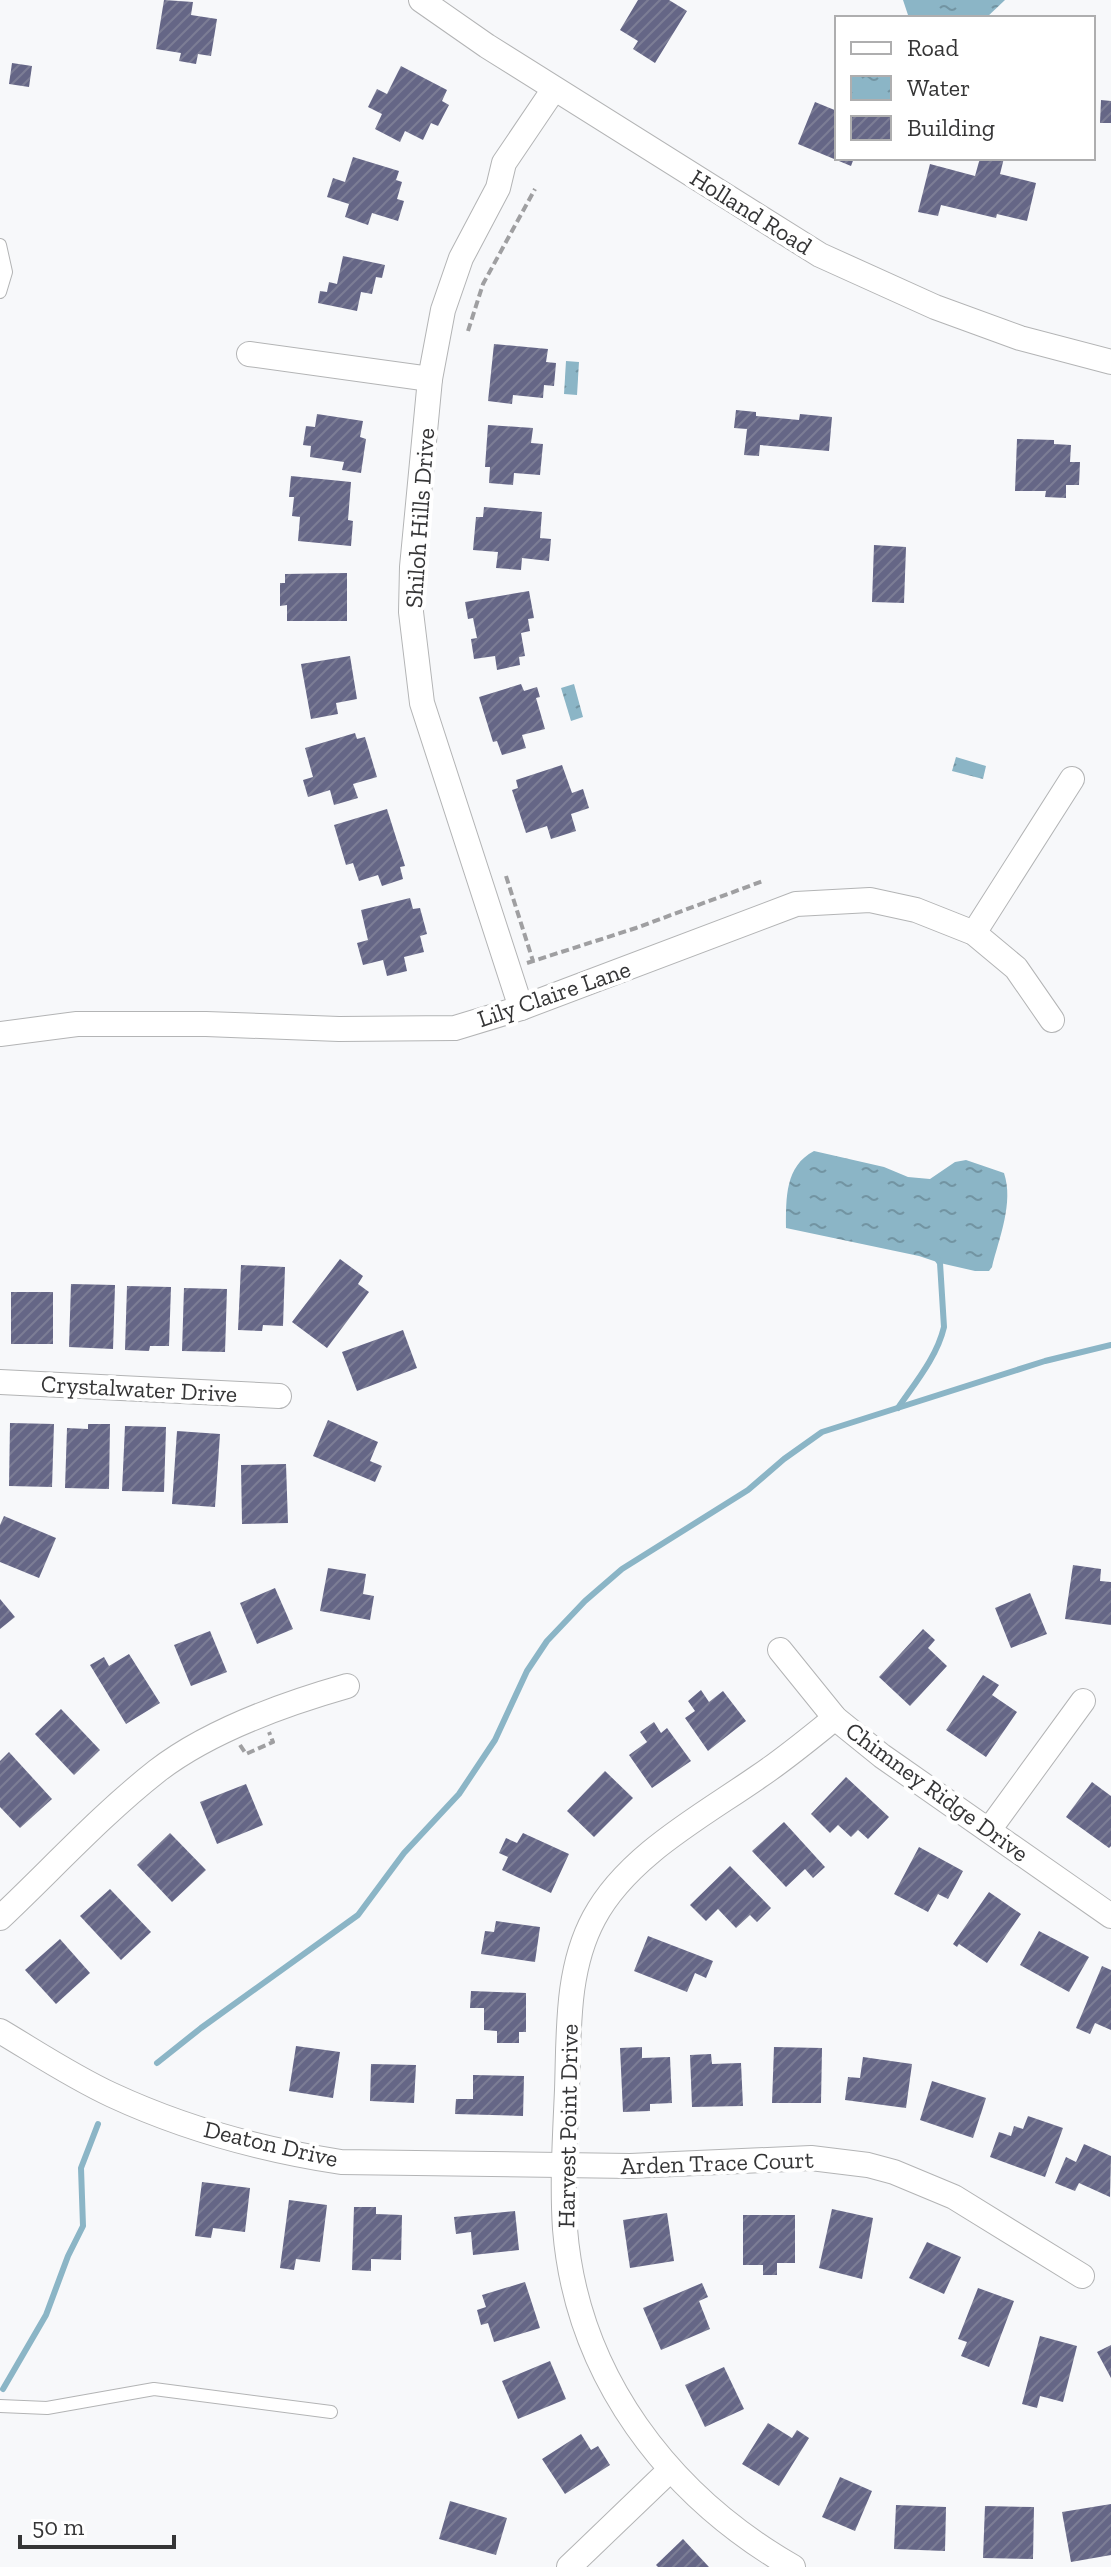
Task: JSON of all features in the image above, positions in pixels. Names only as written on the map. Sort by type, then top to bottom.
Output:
[{"type":"street","name":"Holland Road","points":[[421,0],[554,89],[820,255],[935,307],[1020,338],[1111,362]]},
{"type":"street","name":"Shiloh Hills Drive","points":[[521,1008],[422,703],[411,612],[412,567],[430,379],[443,310],[461,258],[498,188],[504,163],[554,89]]},
{"type":"street","points":[[249,354],[430,379]]},
{"type":"street","points":[[974,933],[1072,779]]},
{"type":"street","name":"Lily Claire Lane","points":[[0,1034],[77,1024],[455,1028],[521,1008],[796,904],[870,900],[916,910],[974,933],[1016,968],[1052,1020]]},
{"type":"street","name":"Crystalwater Drive","points":[[0,1382],[279,1396]]},
{"type":"street","name":"Chimney Ridge Drive","points":[[780,1650],[835,1718],[882,1756],[1111,1916]]},
{"type":"street","points":[[0,1918],[117,1805],[159,1769],[190,1750],[292,1702],[347,1686]]},
{"type":"street","points":[[989,1830],[1083,1701]]},
{"type":"street","name":"Harvest Point Drive","points":[[793,2567],[734,2530],[670,2470],[619,2399],[595,2347],[582,2311],[566,2231],[564,2165],[570,2008],[576,1961],[594,1918],[612,1890],[693,1820],[760,1776],[835,1718]]},
{"type":"street","name":"Deaton Drive","points":[[0,2031],[84,2081],[140,2108],[295,2155],[390,2165],[564,2165]]},
{"type":"street","name":"Arden Trace Court","points":[[564,2165],[630,2166],[781,2158],[811,2158],[868,2165],[894,2172],[954,2197],[1082,2276]]},
{"type":"street","points":[[569,2567],[670,2470]]},
{"type":"lane","points":[[0,245],[6,272],[0,292]]},
{"type":"lane","points":[[0,2406],[47,2408],[154,2389],[331,2412]]},
{"type":"path","points":[[468,331],[483,284],[535,189]]},
{"type":"path","points":[[506,876],[533,961],[636,928],[763,881]]},
{"type":"water","points":[[903,0],[1005,0],[988,16],[908,16]]},
{"type":"water","points":[[566,361],[579,362],[577,395],[564,394]]},
{"type":"water","points":[[574,684],[583,717],[571,721],[561,688]]},
{"type":"water","points":[[956,757],[986,766],[983,779],[952,771]]},
{"type":"water","points":[[814,1151],[884,1167],[908,1177],[930,1179],[955,1162],[966,1160],[1004,1173],[1006,1208],[992,1267],[989,1271],[975,1271],[786,1228],[787,1194],[792,1174],[804,1157]]},
{"type":"building","points":[[164,0],[193,2],[191,15],[217,19],[211,56],[198,54],[196,64],[179,61],[181,53],[156,49]]},
{"type":"building","points":[[638,0],[669,0],[687,11],[655,63],[633,49],[638,41],[620,30]]},
{"type":"building","points":[[12,63],[32,66],[29,87],[9,84]]},
{"type":"building","points":[[401,66],[447,90],[442,101],[449,105],[438,126],[431,123],[423,140],[405,131],[400,142],[375,129],[382,114],[368,107],[377,89],[387,94]]},
{"type":"building","points":[[1101,100],[1111,101],[1111,123],[1100,123]]},
{"type":"building","points":[[815,102],[835,110],[835,159],[798,144]]},
{"type":"building","points":[[353,157],[399,171],[396,180],[402,182],[397,199],[404,201],[398,221],[372,213],[368,225],[345,217],[349,204],[327,197],[333,178],[345,182]]},
{"type":"building","points":[[837,160],[853,160],[851,166]]},
{"type":"building","points":[[979,160],[1004,160],[1000,174],[1036,183],[1027,221],[997,214],[996,218],[941,205],[938,216],[918,212],[930,164],[975,176]]},
{"type":"building","points":[[343,256],[385,265],[382,278],[376,277],[372,294],[361,292],[357,311],[318,303],[320,291],[327,292],[329,282],[337,284]]},
{"type":"building","points":[[494,344],[548,349],[546,362],[556,363],[554,386],[544,385],[543,398],[513,395],[512,404],[488,401]]},
{"type":"building","points":[[736,410],[756,412],[756,416],[799,420],[800,414],[832,417],[829,451],[760,445],[759,456],[744,455],[747,429],[734,428]]},
{"type":"building","points":[[317,414],[363,421],[360,437],[366,439],[361,473],[342,470],[344,462],[310,457],[311,446],[303,445],[306,426],[315,427]]},
{"type":"building","points":[[488,425],[533,428],[531,443],[543,444],[540,475],[514,473],[513,485],[489,483],[490,467],[485,467]]},
{"type":"building","points":[[1017,439],[1054,440],[1054,444],[1071,445],[1070,462],[1080,462],[1079,485],[1066,485],[1066,498],[1045,497],[1046,491],[1015,491]]},
{"type":"building","points":[[291,476],[351,482],[348,520],[353,521],[351,546],[298,541],[300,517],[292,516],[294,497],[289,497]]},
{"type":"building","points":[[484,507],[542,512],[540,538],[551,539],[549,561],[522,558],[521,570],[496,568],[498,552],[473,550],[476,517],[483,517]]},
{"type":"building","points":[[874,545],[906,547],[904,603],[872,602]]},
{"type":"building","points":[[347,573],[347,621],[287,621],[287,605],[280,606],[280,583],[285,583],[285,574]]},
{"type":"building","points":[[529,591],[534,618],[528,619],[530,631],[521,633],[525,656],[519,657],[520,665],[497,670],[495,656],[474,659],[471,639],[477,638],[473,618],[468,619],[465,602]]},
{"type":"building","points":[[350,656],[357,699],[336,703],[338,714],[311,719],[301,664]]},
{"type":"building","points":[[521,684],[524,691],[537,687],[540,697],[536,698],[545,729],[522,735],[526,748],[502,755],[497,741],[493,742],[479,697]]},
{"type":"building","points":[[355,733],[357,739],[365,737],[377,777],[353,784],[358,798],[334,805],[330,790],[308,797],[303,780],[313,777],[305,748]]},
{"type":"building","points":[[562,765],[572,793],[583,789],[589,808],[571,814],[576,831],[551,839],[547,826],[526,833],[512,790],[518,788],[516,780]]},
{"type":"building","points":[[387,809],[405,866],[400,867],[403,879],[382,886],[378,875],[359,881],[353,863],[346,865],[334,825]]},
{"type":"building","points":[[410,898],[413,909],[420,908],[427,934],[420,936],[424,952],[404,957],[407,971],[387,976],[383,960],[363,965],[357,943],[368,940],[361,910]]},
{"type":"building","points":[[340,1259],[363,1276],[358,1284],[369,1292],[327,1348],[292,1322]]},
{"type":"building","points":[[241,1265],[285,1267],[283,1326],[263,1325],[262,1331],[238,1330]]},
{"type":"building","points":[[71,1284],[115,1285],[113,1349],[69,1347]]},
{"type":"building","points":[[127,1286],[171,1287],[169,1346],[150,1346],[149,1351],[125,1350]]},
{"type":"building","points":[[184,1288],[227,1289],[225,1352],[182,1351]]},
{"type":"building","points":[[11,1292],[53,1292],[53,1344],[11,1344]]},
{"type":"building","points":[[403,1330],[417,1368],[357,1391],[342,1352]]},
{"type":"building","points":[[328,1420],[378,1442],[370,1461],[382,1466],[375,1482],[313,1456]]},
{"type":"building","points":[[10,1423],[54,1424],[52,1487],[9,1486]]},
{"type":"building","points":[[88,1424],[110,1424],[109,1489],[65,1488],[67,1428],[88,1429]]},
{"type":"building","points":[[125,1426],[166,1427],[164,1492],[122,1491]]},
{"type":"building","points":[[177,1431],[220,1434],[215,1507],[172,1504]]},
{"type":"building","points":[[286,1464],[288,1523],[242,1524],[241,1465]]},
{"type":"building","points":[[4,1516],[56,1538],[39,1578],[0,1562],[0,1525]]},
{"type":"building","points":[[1073,1565],[1101,1569],[1100,1581],[1111,1582],[1111,1625],[1065,1619]]},
{"type":"building","points":[[328,1568],[366,1574],[363,1594],[374,1596],[370,1620],[320,1611]]},
{"type":"building","points":[[275,1588],[293,1629],[257,1644],[240,1603]]},
{"type":"building","points":[[1030,1593],[1047,1634],[1011,1648],[995,1608]]},
{"type":"building","points":[[0,1599],[15,1617],[0,1629]]},
{"type":"building","points":[[923,1629],[935,1640],[928,1648],[947,1666],[910,1706],[879,1677]]},
{"type":"building","points":[[210,1631],[227,1672],[191,1686],[174,1645]]},
{"type":"building","points":[[129,1654],[160,1703],[126,1724],[90,1665],[104,1657],[109,1666]]},
{"type":"building","points":[[983,1675],[999,1685],[992,1695],[1017,1712],[986,1757],[946,1730]]},
{"type":"building","points":[[701,1690],[709,1702],[723,1691],[746,1721],[708,1751],[685,1718],[695,1711],[688,1701]]},
{"type":"building","points":[[61,1709],[100,1750],[74,1775],[35,1734]]},
{"type":"building","points":[[654,1722],[661,1733],[667,1728],[691,1761],[652,1788],[629,1755],[647,1742],[640,1732]]},
{"type":"building","points":[[9,1752],[52,1799],[20,1828],[0,1807],[0,1761]]},
{"type":"building","points":[[605,1771],[633,1798],[594,1837],[567,1811]]},
{"type":"building","points":[[846,1777],[889,1817],[868,1839],[858,1830],[851,1837],[838,1825],[830,1833],[811,1814]]},
{"type":"building","points":[[1092,1782],[1111,1796],[1109,1848],[1066,1817]]},
{"type":"building","points":[[246,1784],[263,1825],[217,1844],[200,1802]]},
{"type":"building","points":[[784,1822],[825,1867],[813,1878],[805,1869],[786,1887],[752,1851]]},
{"type":"building","points":[[170,1833],[206,1870],[172,1902],[137,1865]]},
{"type":"building","points":[[523,1833],[569,1854],[551,1893],[502,1870],[508,1857],[499,1853],[506,1838],[517,1843]]},
{"type":"building","points":[[919,1847],[963,1871],[948,1899],[938,1894],[928,1912],[894,1894]]},
{"type":"building","points":[[730,1866],[771,1908],[757,1922],[750,1915],[736,1928],[718,1909],[706,1921],[690,1905]]},
{"type":"building","points":[[110,1889],[151,1932],[121,1960],[80,1916]]},
{"type":"building","points":[[989,1892],[1021,1914],[987,1963],[959,1944],[957,1947],[953,1944]]},
{"type":"building","points":[[496,1921],[540,1927],[535,1962],[481,1954],[485,1931],[494,1932]]},
{"type":"building","points":[[1039,1931],[1089,1957],[1069,1992],[1020,1965]]},
{"type":"building","points":[[648,1936],[713,1961],[706,1978],[695,1973],[687,1992],[634,1971]]},
{"type":"building","points":[[60,1939],[90,1973],[56,2004],[25,1970]]},
{"type":"building","points":[[1102,1966],[1111,1970],[1111,2030],[1095,2023],[1090,2034],[1076,2028]]},
{"type":"building","points":[[471,1991],[526,1993],[526,2032],[519,2032],[519,2043],[497,2043],[497,2031],[484,2030],[484,2008],[470,2008]]},
{"type":"building","points":[[296,2046],[340,2052],[333,2098],[289,2091]]},
{"type":"building","points":[[642,2047],[642,2058],[670,2057],[672,2103],[650,2104],[650,2111],[623,2112],[620,2048]]},
{"type":"building","points":[[774,2047],[822,2048],[821,2103],[772,2103]]},
{"type":"building","points":[[711,2054],[712,2064],[741,2063],[743,2106],[692,2107],[690,2055]]},
{"type":"building","points":[[863,2057],[912,2064],[906,2108],[845,2100],[848,2077],[860,2078]]},
{"type":"building","points":[[371,2064],[416,2065],[414,2103],[370,2101]]},
{"type":"building","points":[[473,2075],[524,2076],[523,2116],[455,2114],[456,2099],[473,2099]]},
{"type":"building","points":[[932,2081],[986,2098],[973,2138],[920,2120]]},
{"type":"building","points":[[1028,2116],[1063,2128],[1045,2177],[990,2157],[999,2132],[1011,2136],[1014,2126],[1023,2129]]},
{"type":"building","points":[[1084,2144],[1111,2156],[1110,2197],[1079,2183],[1075,2191],[1055,2183],[1066,2157],[1076,2162]]},
{"type":"building","points":[[202,2182],[250,2188],[245,2232],[213,2228],[211,2238],[195,2236]]},
{"type":"building","points":[[289,2200],[327,2205],[320,2262],[296,2259],[294,2270],[280,2268]]},
{"type":"building","points":[[354,2207],[376,2207],[376,2214],[402,2215],[401,2260],[371,2259],[371,2271],[352,2270]]},
{"type":"building","points":[[832,2209],[873,2218],[862,2279],[819,2268]]},
{"type":"building","points":[[515,2211],[519,2250],[473,2255],[471,2232],[456,2234],[454,2217]]},
{"type":"building","points":[[667,2213],[674,2261],[630,2268],[623,2220]]},
{"type":"building","points":[[743,2215],[795,2215],[795,2263],[777,2263],[777,2275],[763,2275],[763,2265],[743,2265]]},
{"type":"building","points":[[927,2242],[961,2257],[944,2294],[909,2278]]},
{"type":"building","points":[[525,2282],[540,2328],[494,2342],[488,2323],[481,2325],[477,2310],[486,2307],[482,2295]]},
{"type":"building","points":[[702,2283],[708,2297],[699,2301],[710,2329],[661,2350],[643,2308]]},
{"type":"building","points":[[978,2288],[1014,2301],[989,2367],[961,2356],[967,2342],[958,2339]]},
{"type":"building","points":[[1040,2336],[1077,2346],[1063,2402],[1040,2396],[1037,2408],[1022,2404]]},
{"type":"building","points":[[1111,2345],[1111,2378],[1097,2352]]},
{"type":"building","points":[[550,2361],[566,2399],[518,2419],[502,2381]]},
{"type":"building","points":[[724,2367],[744,2409],[705,2427],[685,2385]]},
{"type":"building","points":[[768,2423],[792,2438],[797,2430],[809,2438],[779,2486],[742,2464]]},
{"type":"building","points":[[581,2434],[591,2450],[598,2446],[610,2465],[565,2494],[542,2459]]},
{"type":"building","points":[[840,2477],[872,2491],[855,2531],[822,2517]]},
{"type":"building","points":[[450,2501],[507,2518],[496,2555],[439,2539]]},
{"type":"building","points":[[1111,2504],[1111,2555],[1071,2562],[1062,2512]]},
{"type":"building","points":[[896,2505],[946,2507],[945,2551],[894,2549]]},
{"type":"building","points":[[985,2506],[1034,2507],[1033,2559],[983,2558]]},
{"type":"building","points":[[683,2539],[709,2567],[656,2565]]},
{"type":"waterway","points":[[898,1408],[931,1359],[944,1327],[940,1263],[936,1257]]},
{"type":"waterway","points":[[157,2063],[358,1915],[404,1853],[459,1794],[495,1740],[527,1671],[547,1641],[585,1601],[622,1569],[748,1490],[822,1432],[1045,1361],[1111,1345]]},
{"type":"waterway","points":[[3,2389],[46,2315],[83,2226],[81,2168],[98,2124]]}]
